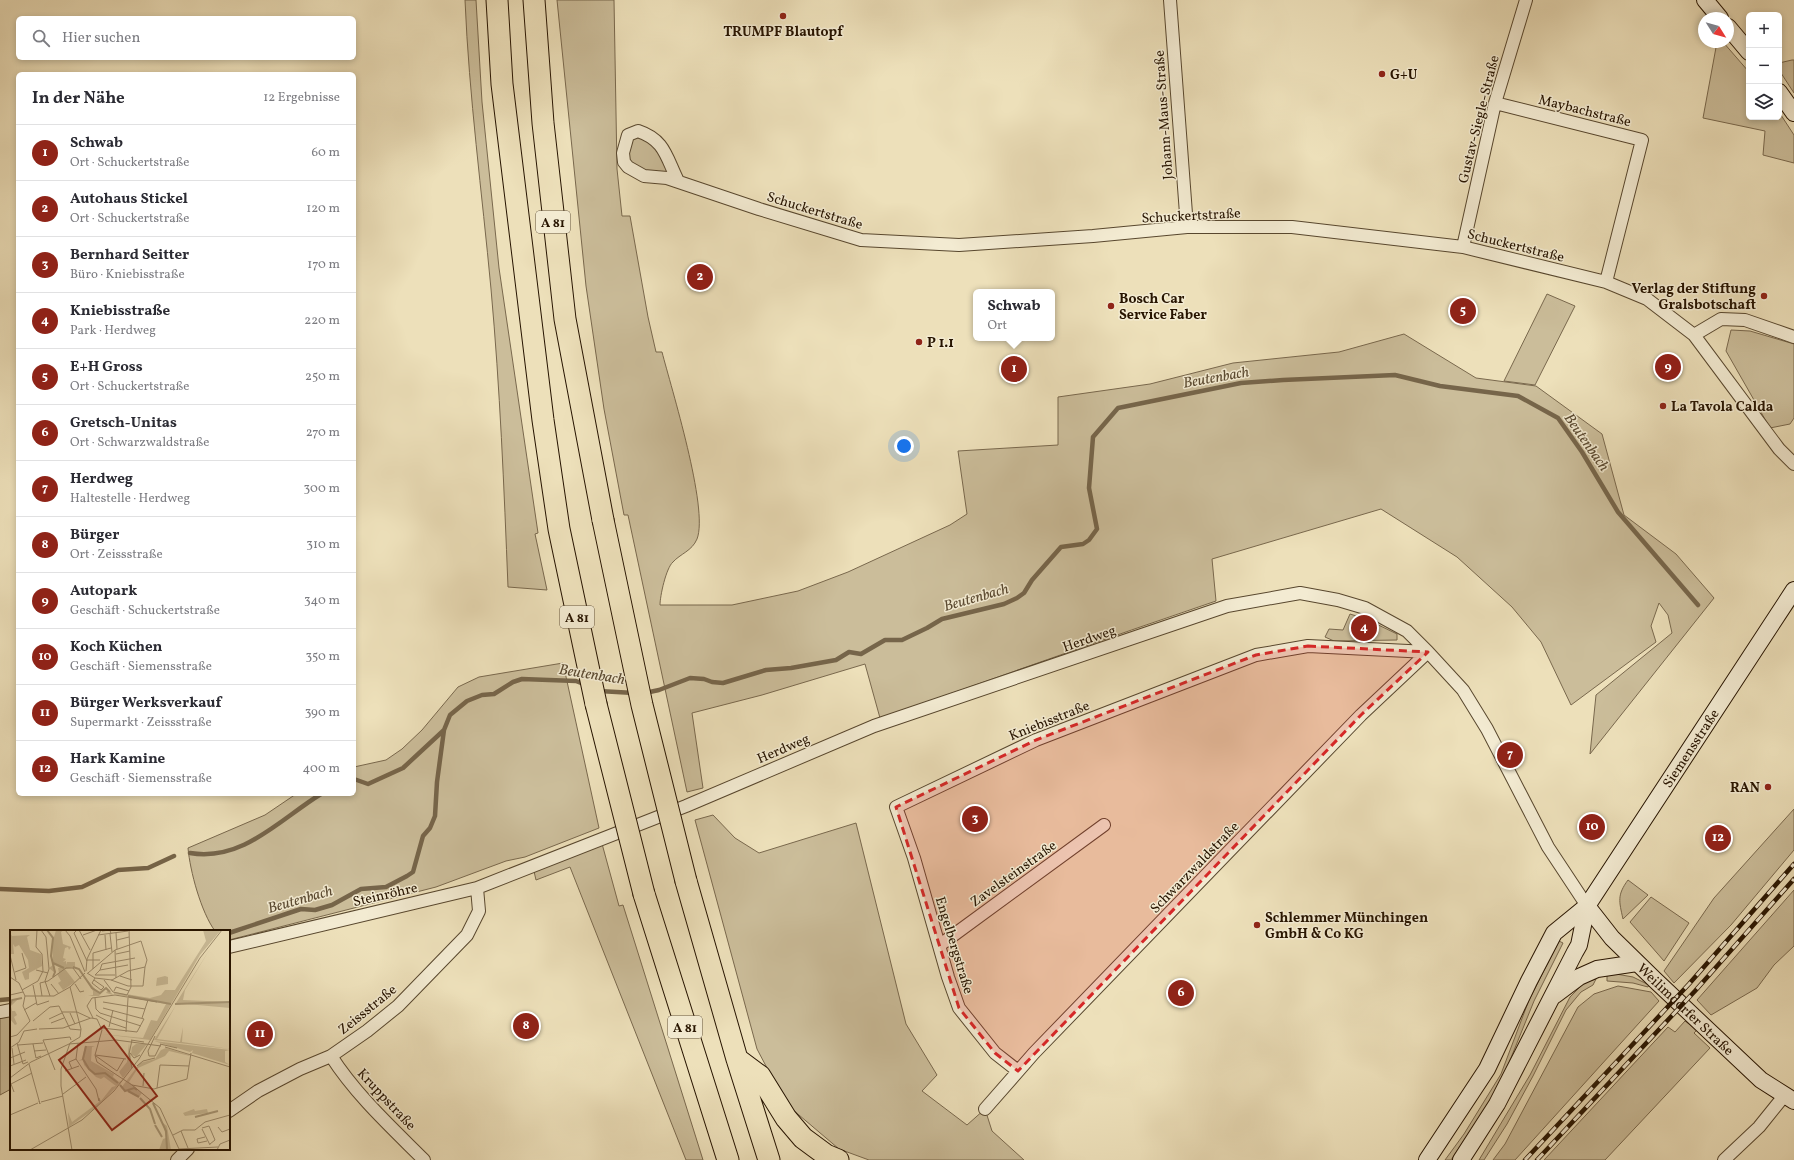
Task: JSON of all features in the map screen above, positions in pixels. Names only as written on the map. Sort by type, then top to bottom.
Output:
[{"type":"highway","name":"A 81","points":[[497,0],[502,84],[521,247],[543,420],[559,529],[596,704],[644,894],[728,1160]]},
{"type":"highway","name":"A 81","points":[[534,0],[543,123],[565,319],[603,520],[642,705],[686,881],[737,1059],[769,1160]]},
{"type":"highway","points":[[737,1059],[760,1076],[786,1118],[803,1138],[826,1154],[838,1160]]},
{"type":"main road","points":[[1705,0],[1715,12]]},
{"type":"main road","points":[[1734,34],[1746,48]]},
{"type":"main road","points":[[1782,96],[1794,113]]},
{"type":"main road","name":"Siemensstraße","points":[[1588,906],[1794,590]]},
{"type":"main road","points":[[1461,1160],[1497,1104],[1579,945],[1588,906]]},
{"type":"main road","points":[[1427,1160],[1487,1069],[1529,981],[1554,933],[1588,906]]},
{"type":"main road","name":"Weilimdorfer Straße","points":[[1588,906],[1612,938],[1637,963],[1761,1080],[1789,1099]]},
{"type":"main road","points":[[1551,998],[1579,977],[1598,969],[1637,963]]},
{"type":"street","name":"Johann-Maus-Straße","points":[[1170,0],[1186,227]]},
{"type":"street","name":"Gustav-Siegle-Straße","points":[[1463,247],[1495,103],[1526,0]]},
{"type":"street","name":"Maybachstraße","points":[[1495,103],[1642,140],[1606,282]]},
{"type":"street","name":"Schuckertstraße","points":[[678,181],[660,143],[652,136],[638,131],[628,135],[624,162],[628,168],[644,176],[667,178],[678,181],[861,240],[959,245],[1093,236],[1186,227],[1292,227],[1463,247],[1606,282],[1647,299],[1694,335],[1779,449],[1794,464]]},
{"type":"street","points":[[1694,335],[1721,319],[1745,320],[1794,337]]},
{"type":"street","name":"Herdweg","points":[[477,888],[686,806],[874,726],[1227,606],[1300,593],[1338,600],[1365,608],[1407,631],[1463,690],[1487,729],[1548,847],[1588,906]]},
{"type":"street","name":"Kniebisstraße","points":[[896,807],[1036,740],[1256,655],[1308,646],[1428,652]]},
{"type":"street","name":"Schwarzwaldstraße","points":[[985,1109],[1018,1071],[1361,715],[1428,652]]},
{"type":"street","name":"Engelbergstraße","points":[[896,807],[959,1008],[995,1053],[1018,1071]]},
{"type":"street","name":"Zavelsteinstraße","points":[[940,945],[1104,825]]},
{"type":"street","name":"Steinröhre","points":[[230,947],[477,888]]},
{"type":"street","name":"Zeissstraße","points":[[230,1110],[258,1092],[331,1056],[367,1031],[398,1006],[467,934],[479,911],[477,888]]},
{"type":"street","points":[[0,1012],[10,1010]]},
{"type":"street","name":"Kruppstraße","points":[[331,1056],[341,1071],[375,1112],[424,1160]]},
{"type":"street","points":[[1724,1160],[1789,1099]]},
{"type":"street","points":[[177,1160],[187,1150]]},
{"type":"highlighted area","points":[[1308,646],[1428,652],[1361,715],[1018,1071],[995,1053],[959,1008],[896,807],[1036,740],[1256,655]]},
{"type":"shaded area","points":[[465,0],[476,0],[482,102],[499,268],[538,533],[535,534],[547,590],[508,587],[497,363],[473,108]]},
{"type":"shaded area","points":[[557,0],[614,0],[617,169],[622,216],[630,216],[648,317],[656,352],[662,352],[694,476],[698,502],[699,524],[697,539],[692,547],[670,565],[664,582],[660,605],[732,605],[798,591],[848,572],[950,525],[967,514],[958,451],[1058,445],[1058,397],[1150,384],[1233,363],[1339,352],[1404,334],[1476,378],[1536,386],[1602,434],[1624,515],[1676,554],[1714,598],[1590,754],[1596,695],[1672,633],[1668,615],[1659,603],[1651,626],[1656,642],[1571,705],[1541,642],[1512,607],[1457,557],[1381,509],[1212,559],[1216,601],[880,718],[865,664],[762,695],[692,713],[703,788],[687,792],[628,515],[624,515],[604,409],[586,286]]},
{"type":"shaded area","points":[[1716,48],[1728,48],[1746,69],[1746,120],[1782,120],[1782,117],[1794,135],[1794,163],[1763,155],[1765,131],[1703,118]]},
{"type":"shaded area","points":[[1794,60],[1794,93],[1782,75],[1782,62]]},
{"type":"shaded area","points":[[628,135],[652,135],[678,181],[628,167]]},
{"type":"shaded area","points":[[1547,294],[1575,306],[1535,385],[1504,381]]},
{"type":"shaded area","points":[[1731,330],[1750,331],[1794,344],[1794,418],[1790,424],[1770,428],[1726,351]]},
{"type":"shaded area","points":[[1350,614],[1366,619],[1397,634],[1397,640],[1334,641],[1325,637],[1329,629],[1343,630]]},
{"type":"shaded area","points":[[563,663],[599,828],[525,857],[506,861],[436,887],[230,940],[230,930],[214,930],[205,913],[197,891],[188,848],[265,815],[293,796],[356,796],[356,767],[386,760],[402,749],[422,730],[458,687],[479,677]]},
{"type":"shaded area","points":[[1794,809],[1794,850],[1731,925],[1674,983],[1664,971],[1714,898]]},
{"type":"shaded area","points":[[713,815],[735,838],[759,853],[856,823],[906,1024],[937,1075],[922,1091],[967,1125],[985,1109],[992,1131],[1024,1160],[869,1160],[839,1149],[786,1104],[757,1049],[695,820]]},
{"type":"shaded area","points":[[601,840],[619,906],[623,905],[703,1160],[686,1160],[570,867],[536,880],[533,867]]},
{"type":"shaded area","points":[[1628,880],[1648,895],[1623,919],[1620,898],[1624,885]]},
{"type":"shaded area","points":[[1794,890],[1794,946],[1774,965],[1757,988],[1711,1015],[1697,1000]]},
{"type":"shaded area","points":[[1651,897],[1689,923],[1664,961],[1630,922]]},
{"type":"shaded area","points":[[1559,941],[1563,943],[1534,1001],[1504,1075],[1491,1099],[1451,1160],[1445,1160],[1464,1134],[1501,1074],[1529,1000]]},
{"type":"shaded area","points":[[1616,974],[1633,977],[1649,985],[1648,987],[1633,983],[1607,981],[1607,975]]},
{"type":"shaded area","points":[[1596,979],[1593,985],[1581,992],[1566,1010],[1507,1124],[1484,1160],[1479,1160],[1530,1075],[1570,997],[1585,982]]},
{"type":"shaded area","points":[[1618,986],[1651,992],[1659,1001],[1515,1160],[1493,1160],[1505,1144],[1578,1007],[1594,994]]},
{"type":"shaded area","points":[[10,1014],[10,1090],[0,1095],[0,1017]]},
{"type":"shaded area","points":[[1685,1021],[1697,1030],[1694,1033],[1710,1048],[1605,1160],[1544,1160],[1668,1027],[1675,1032]]},
{"type":"waterway","name":"Beutenbach","points":[[645,693],[659,690],[690,678],[723,683],[766,670],[791,668],[836,660],[849,652],[861,654],[885,640],[902,640],[942,619],[1004,604],[1017,598],[1024,593],[1032,580],[1061,547],[1083,544],[1089,540],[1097,529],[1089,488],[1093,437],[1118,408],[1241,383],[1395,375],[1440,386],[1518,396],[1558,418],[1582,452],[1618,512],[1698,605]]},
{"type":"waterway","name":"Beutenbach","points":[[230,933],[301,909],[315,910],[332,905],[361,889],[386,887],[413,872],[423,836],[430,828],[435,816],[437,782],[444,730],[450,715],[467,701],[482,695],[494,694],[513,682],[522,679],[576,681],[586,685]]},
{"type":"waterway","name":"Beutenbach","points":[[599,691],[634,693]]},
{"type":"waterway","points":[[356,780],[368,784],[403,768],[444,730]]},
{"type":"waterway","points":[[190,853],[209,854],[227,851],[244,845],[276,826],[318,796]]},
{"type":"waterway","points":[[0,889],[49,891],[82,887],[118,870],[148,868],[174,856]]},
{"type":"waterway","name":"Beutenbach","points":[[0,1000],[10,999]]},
{"type":"railway","points":[[1525,1160],[1689,984],[1794,864]]},
{"type":"railway","points":[[1537,1160],[1695,991],[1794,879]]},
{"type":"place","name":"TRUMPF Blautopf","points":[[783,16]]},
{"type":"place","name":"G+U","points":[[1382,74]]},
{"type":"place","name":"Autohaus Stickel","points":[[700,277]]},
{"type":"place","name":"Verlag der Stiftung Gralsbotschaft","points":[[1764,296]]},
{"type":"place","name":"Bosch Car Service Faber","points":[[1111,306]]},
{"type":"place","name":"E+H Gross","points":[[1463,311]]},
{"type":"place","name":"P 1.1","points":[[919,342]]},
{"type":"place","name":"Autopark","points":[[1668,367]]},
{"type":"place","name":"Schwab","points":[[1014,369]]},
{"type":"place","name":"La Tavola Calda","points":[[1663,406]]},
{"type":"place","name":"Kniebisstraße","points":[[1364,628]]},
{"type":"place","name":"Herdweg","points":[[1510,755]]},
{"type":"place","name":"RAN","points":[[1768,787]]},
{"type":"place","name":"Bernhard Seitter","points":[[975,819]]},
{"type":"place","name":"Koch Küchen","points":[[1592,827]]},
{"type":"place","name":"Hark Kamine","points":[[1718,838]]},
{"type":"place","name":"Schlemmer Münchingen GmbH & Co KG","points":[[1257,925]]},
{"type":"place","name":"Gretsch-Unitas","points":[[1181,993]]},
{"type":"place","name":"Bürger","points":[[526,1026]]},
{"type":"place","name":"Bürger Werksverkauf","points":[[260,1034]]}]
